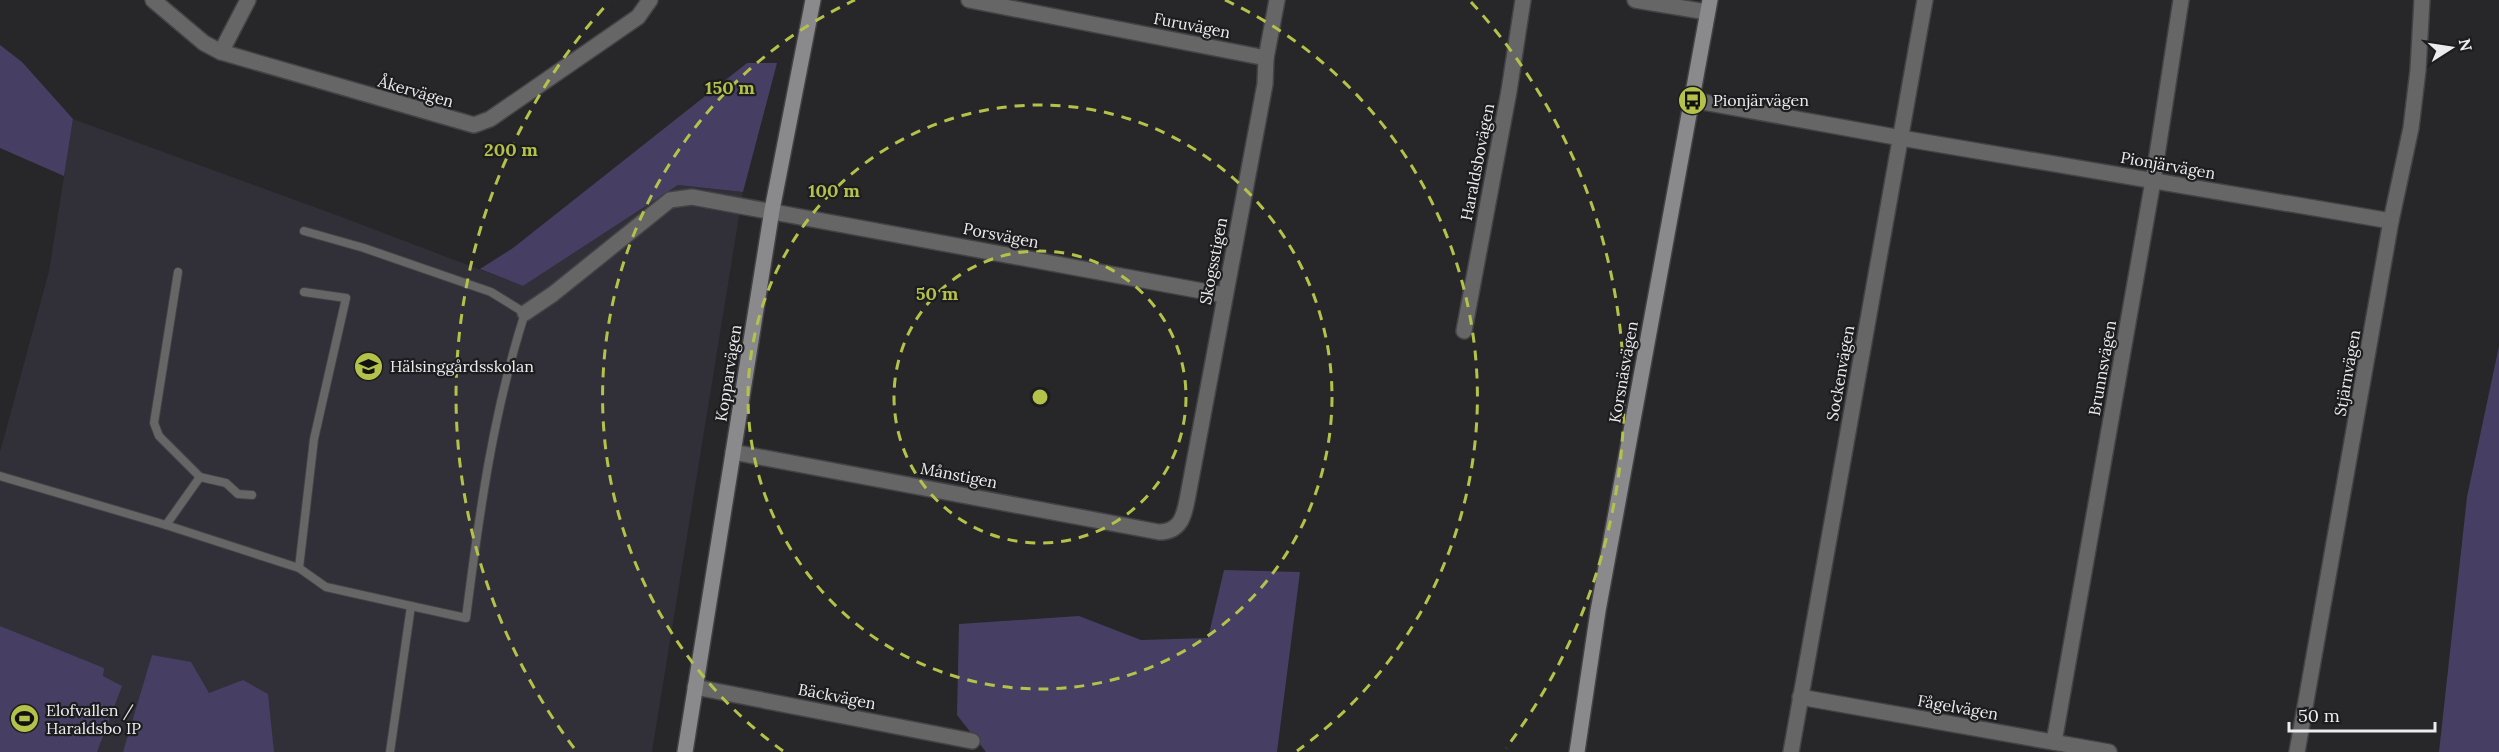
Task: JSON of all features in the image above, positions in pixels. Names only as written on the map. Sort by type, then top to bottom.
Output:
[{"type":"street","name":"Åkervägen","points":[[153,0],[204,43],[221,52],[428,114],[479,125],[638,17],[650,0]]},
{"type":"street","points":[[221,52],[248,0]]},
{"type":"street","name":"Kopparvägen","points":[[685,752],[772,210],[813,0]]},
{"type":"street","name":"Furuvägen","points":[[969,0],[1266,58]]},
{"type":"street","name":"Skogsstigen","points":[[1177,526],[1182,521],[1185,511],[1265,84],[1266,58],[1277,0]]},
{"type":"street","name":"Haraldsbovägen","points":[[1464,331],[1509,91],[1523,0]]},
{"type":"street","points":[[1635,0],[1708,6]]},
{"type":"street","name":"Sockenvägen","points":[[1791,752],[1925,0]]},
{"type":"street","name":"Brunnsvägen","points":[[2054,742],[2153,181],[2181,0]]},
{"type":"street","name":"Stjärnvägen","points":[[2297,752],[2391,221],[2415,101],[2422,0]]},
{"type":"street","name":"Korsnäsvägen","points":[[1577,752],[1598,611],[1708,6]]},
{"type":"street","name":"Pionjärvägen","points":[[1692,100],[2391,221]]},
{"type":"street","name":"Porsvägen","points":[[525,313],[553,294],[670,200],[692,197],[1224,295]]},
{"type":"street","name":"Månstigen","points":[[733,452],[1159,532],[1177,526]]},
{"type":"street","name":"Bäckvägen","points":[[695,687],[972,741]]},
{"type":"street","name":"Fågelvägen","points":[[1800,697],[2109,752]]},
{"type":"lane","points":[[0,476],[166,525],[299,568],[326,587],[466,618],[490,448],[508,366],[525,313],[491,292],[364,248],[304,231]]},
{"type":"lane","points":[[178,272],[154,423],[159,436],[200,477],[226,483],[238,494],[252,495]]},
{"type":"lane","points":[[299,568],[314,439],[346,298],[304,292]]},
{"type":"lane","points":[[166,525],[200,477]]},
{"type":"lane","points":[[390,752],[411,606]]},
{"type":"shaded area","points":[[0,45],[22,62],[73,119],[64,176],[0,148]]},
{"type":"shaded area","points":[[747,63],[777,63],[743,192],[678,185],[523,286],[480,269],[513,248]]},
{"type":"shaded area","name":"Hälsinggårdsskolan","points":[[73,119],[523,286],[678,185],[743,192],[652,752],[0,752],[0,452],[49,271]]},
{"type":"shaded area","points":[[2499,346],[2499,752],[2439,752],[2467,497]]},
{"type":"shaded area","points":[[1224,570],[1300,572],[1277,752],[986,752],[957,715],[959,624],[1079,616],[1141,640],[1208,638]]},
{"type":"shaded area","points":[[0,626],[104,668],[103,676],[122,686],[97,752],[0,752]]},
{"type":"shaded area","points":[[152,655],[191,662],[209,693],[243,680],[268,694],[274,752],[123,752]]},
{"type":"place","name":"Pionjärvägen","points":[[1692,100]]},
{"type":"place","name":"Hälsinggårdsskolan","points":[[369,366]]},
{"type":"place","name":"Elofvallen / Haraldsbo IP","points":[[25,719]]}]
